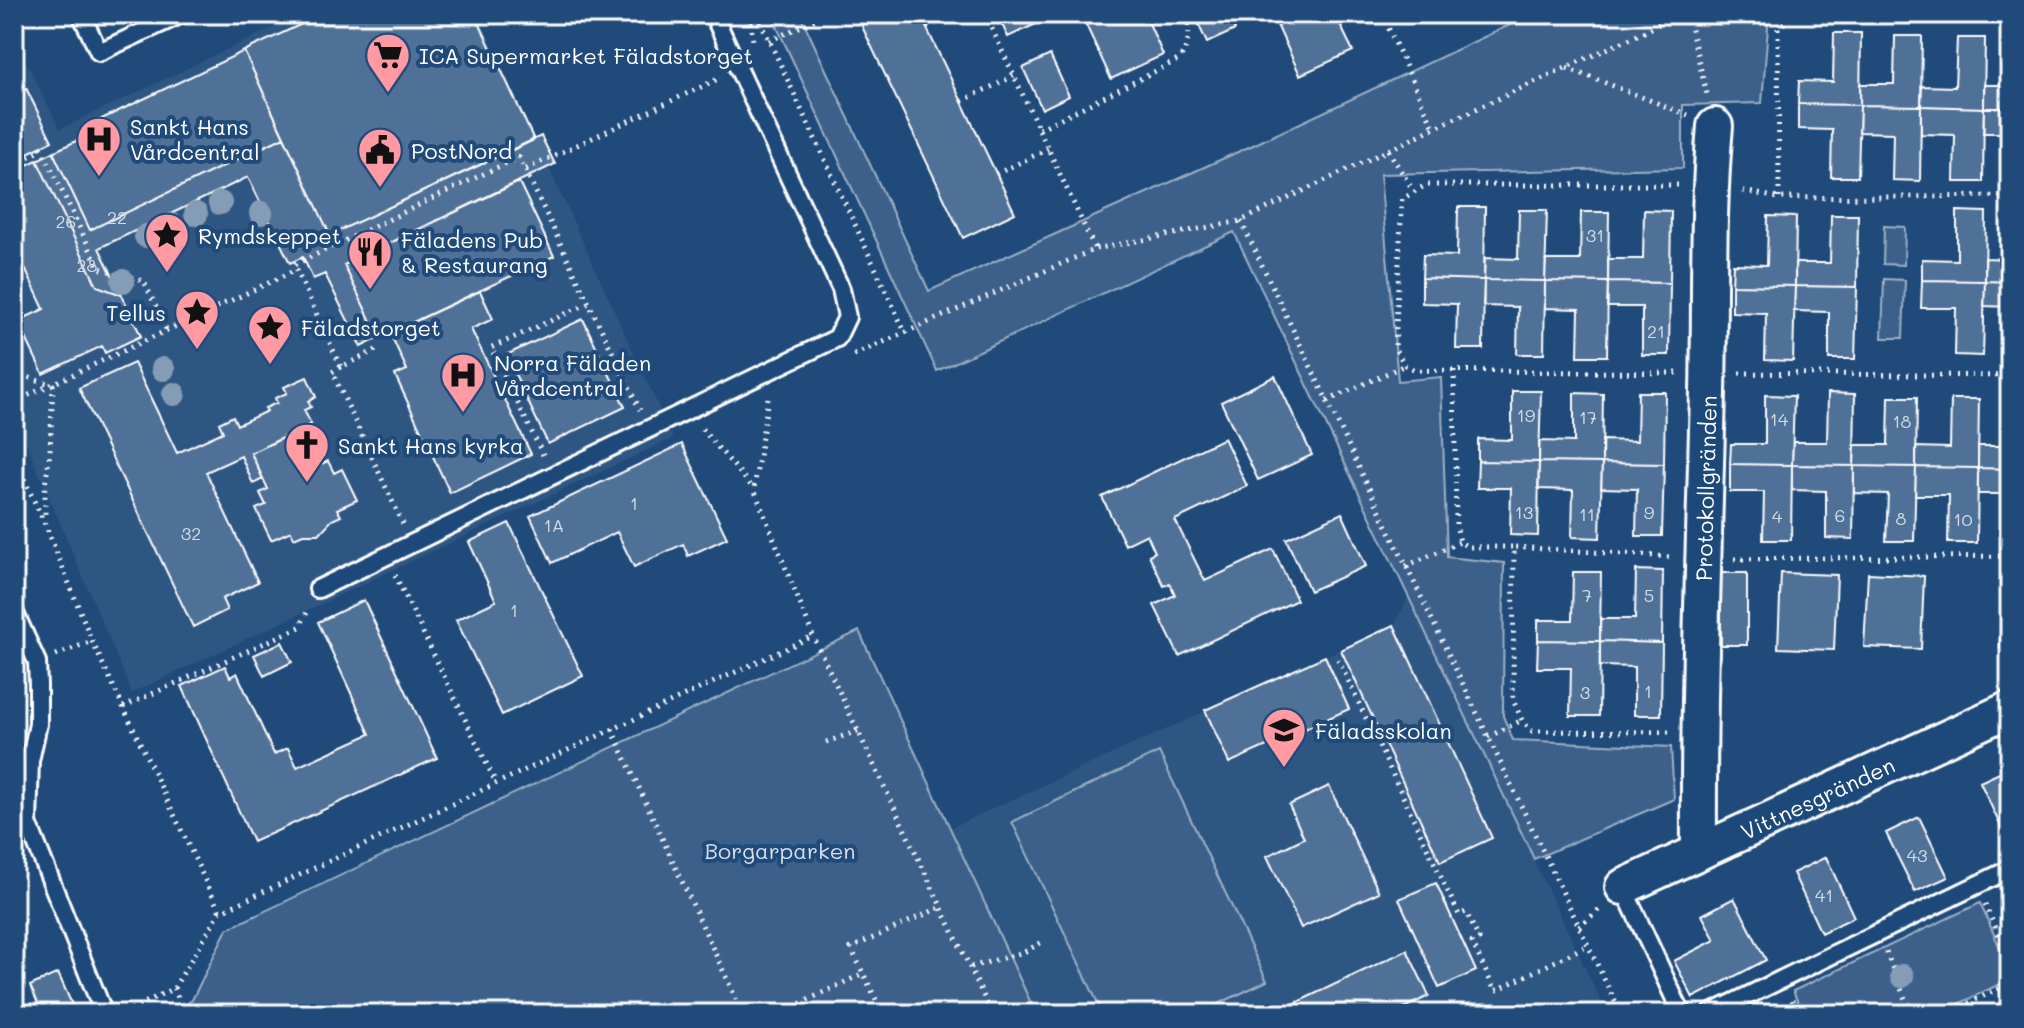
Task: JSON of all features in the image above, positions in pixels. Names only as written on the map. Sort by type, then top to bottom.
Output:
[{"type":"street","name":"Protokollgränden","points":[[1699,852],[1698,732],[1710,185],[1715,126]]},
{"type":"street","name":"Vittnesgränden","points":[[1623,887],[2010,709]]},
{"type":"lane","points":[[81,14],[99,52],[182,14]]},
{"type":"lane","points":[[318,589],[837,338],[847,317],[841,289],[713,14]]},
{"type":"lane","points":[[14,611],[37,662],[38,724],[30,761],[28,823],[104,1014]]},
{"type":"lane","points":[[1710,1014],[2010,869]]},
{"type":"lane","points":[[1623,887],[1684,1014]]},
{"type":"path","points":[[750,14],[755,61]]},
{"type":"path","points":[[757,14],[905,332]]},
{"type":"path","points":[[769,41],[827,14]]},
{"type":"path","points":[[927,27],[954,14]]},
{"type":"path","points":[[985,14],[1095,249]]},
{"type":"path","points":[[1039,129],[1180,59],[1189,43],[1189,23],[1185,14]]},
{"type":"path","points":[[1382,14],[1434,128]]},
{"type":"path","points":[[850,357],[1095,249],[1241,221],[1678,14]]},
{"type":"path","points":[[1687,14],[1715,126]]},
{"type":"path","points":[[1779,198],[1778,28],[1792,16],[1802,14]]},
{"type":"path","points":[[1920,14],[2010,16]]},
{"type":"path","points":[[526,169],[774,52]]},
{"type":"path","points":[[1566,68],[1715,126]]},
{"type":"path","points":[[962,101],[1014,76]]},
{"type":"path","points":[[14,164],[41,148],[99,268],[144,281],[167,331]]},
{"type":"path","points":[[996,174],[1048,149]]},
{"type":"path","points":[[1388,150],[1413,190]]},
{"type":"path","points":[[341,367],[294,265],[519,157],[649,429]]},
{"type":"path","points":[[2010,196],[1779,198],[1710,185],[1426,185],[1402,199],[1395,349],[1405,365],[1415,370],[2010,376]]},
{"type":"path","points":[[1241,221],[1621,1014]]},
{"type":"path","points":[[14,402],[296,270]]},
{"type":"path","points":[[553,476],[491,348],[589,303]]},
{"type":"path","points":[[376,350],[332,372],[412,544]]},
{"type":"path","points":[[1327,401],[1405,365]]},
{"type":"path","points":[[1454,370],[1456,525],[1460,542],[1468,547],[1514,547]]},
{"type":"path","points":[[14,373],[53,385]]},
{"type":"path","points":[[48,531],[43,512],[53,385]]},
{"type":"path","points":[[754,489],[768,394]]},
{"type":"path","points":[[686,411],[754,489],[813,636],[992,1014]]},
{"type":"path","points":[[14,457],[48,531],[92,641],[220,912]]},
{"type":"path","points":[[1406,566],[1460,542]]},
{"type":"path","points":[[386,556],[496,783]]},
{"type":"path","points":[[123,707],[300,627],[318,589]]},
{"type":"path","points":[[121,1014],[174,988],[220,912],[813,636]]},
{"type":"path","points":[[1338,659],[1459,915],[1466,912],[1479,939],[1472,942],[1495,991],[1588,945]]},
{"type":"path","points":[[1488,737],[1522,720]]},
{"type":"path","points":[[612,729],[743,1014]]},
{"type":"path","points":[[826,742],[858,731]]},
{"type":"path","points":[[1977,885],[2010,961]]},
{"type":"path","points":[[883,1014],[851,948],[941,907]]},
{"type":"path","points":[[1877,933],[1906,1001],[1915,1014]]},
{"type":"path","points":[[971,967],[1024,952],[1044,941]]},
{"type":"path","points":[[797,1014],[793,1007],[864,973]]},
{"type":"path","points":[[1947,1014],[2010,983]]},
{"type":"path","points":[[174,988],[185,1014]]},
{"type":"shaded area","points":[[302,14],[478,14],[673,438],[132,693],[14,414],[14,61],[23,56],[60,129]]},
{"type":"shaded area","name":"Fäladsskolan","points":[[1409,597],[1607,1014],[1036,1014],[950,828],[1394,625]]},
{"type":"green space","points":[[771,14],[800,14],[929,291],[1251,146],[1533,14],[1769,14],[1762,103],[1683,105],[1683,168],[1380,174],[1398,381],[1441,377],[1447,557],[1504,563],[1503,716],[1513,740],[1671,747],[1674,799],[1534,859],[1234,232],[937,371]]},
{"type":"green space","points":[[1884,226],[1905,227],[1904,265],[1883,264]]},
{"type":"green space","points":[[1884,279],[1905,280],[1903,338],[1882,338]]},
{"type":"green space","name":"Borgarparken","points":[[859,631],[1036,1014],[171,1014],[192,1000],[227,929]]},
{"type":"green space","points":[[1159,752],[1267,981],[1197,1014],[1103,1014],[1012,822]]},
{"type":"green space","points":[[1980,903],[2010,970],[2006,981],[1938,1014],[1803,1014],[1793,991]]},
{"type":"building","name":"ICA Supermarket Fäladstorget","points":[[323,14],[475,14],[534,140],[330,235],[244,51]]},
{"type":"building","points":[[920,14],[1015,213],[963,238],[857,16]]},
{"type":"building","points":[[997,14],[1031,14],[1036,24],[1008,37]]},
{"type":"building","points":[[1081,14],[1145,14],[1163,55],[1111,79]]},
{"type":"building","points":[[1211,14],[1227,14],[1235,30],[1207,43],[1197,21]]},
{"type":"building","points":[[1272,14],[1335,14],[1353,51],[1300,75]]},
{"type":"building","points":[[1834,33],[1861,33],[1860,105],[1798,104],[1799,81],[1833,82]]},
{"type":"building","points":[[1895,36],[1922,36],[1921,106],[1860,105],[1860,84],[1894,84]]},
{"type":"building","points":[[1957,38],[1985,38],[1984,108],[1921,106],[1922,86],[1955,87]]},
{"type":"building","points":[[244,51],[284,137],[90,230],[53,152],[93,133],[89,125]]},
{"type":"building","points":[[1050,55],[1069,96],[1042,109],[1023,68]]},
{"type":"building","points":[[1984,85],[2010,85],[2010,108],[1984,108]]},
{"type":"building","points":[[26,88],[52,141],[14,160],[14,94]]},
{"type":"building","points":[[1798,104],[1860,105],[1858,177],[1831,177],[1832,130],[1798,129]]},
{"type":"building","points":[[1860,105],[1921,106],[1920,181],[1892,180],[1893,133],[1859,132]]},
{"type":"building","points":[[1921,106],[1984,108],[1983,182],[1954,182],[1955,135],[1921,134]]},
{"type":"building","points":[[1984,108],[2010,108],[2010,133],[1983,133]]},
{"type":"building","points":[[541,136],[555,164],[344,265],[379,338],[361,347],[325,274],[313,279],[303,257],[290,263],[248,177],[99,248],[122,295],[97,286],[37,160],[53,152],[90,230],[284,137],[330,235]]},
{"type":"building","points":[[37,160],[97,286],[122,295],[141,336],[105,353],[102,346],[43,374],[18,321],[44,309],[14,245],[14,171]]},
{"type":"building","points":[[519,182],[554,256],[379,338],[344,265]]},
{"type":"building","points":[[1458,207],[1485,207],[1484,280],[1422,278],[1423,255],[1457,256]]},
{"type":"building","points":[[1519,210],[1547,210],[1545,281],[1484,280],[1485,258],[1518,259]]},
{"type":"building","points":[[1644,210],[1671,211],[1670,283],[1608,282],[1608,259],[1643,259]]},
{"type":"building","points":[[1957,211],[1986,212],[1985,281],[1922,280],[1922,259],[1957,260]]},
{"type":"building","points":[[1581,212],[1609,212],[1608,282],[1545,281],[1546,260],[1580,260]]},
{"type":"building","points":[[1831,215],[1858,215],[1857,287],[1795,286],[1795,263],[1830,263]]},
{"type":"building","points":[[1768,216],[1796,217],[1795,286],[1732,285],[1733,264],[1767,265]]},
{"type":"building","points":[[1985,258],[2010,259],[2010,282],[1985,281]]},
{"type":"building","points":[[1422,278],[1484,280],[1483,349],[1456,349],[1457,304],[1422,303]]},
{"type":"building","points":[[1484,280],[1545,281],[1544,354],[1517,354],[1518,307],[1483,306]]},
{"type":"building","points":[[1922,280],[1985,281],[1983,356],[1955,355],[1956,308],[1921,308]]},
{"type":"building","points":[[1545,281],[1608,282],[1607,356],[1578,356],[1579,309],[1545,308]]},
{"type":"building","points":[[1985,281],[2010,282],[2010,307],[1984,306]]},
{"type":"building","points":[[1608,282],[1670,283],[1669,355],[1642,355],[1642,307],[1607,307]]},
{"type":"building","points":[[1732,285],[1795,286],[1793,361],[1765,360],[1766,313],[1732,312]]},
{"type":"building","points":[[1795,286],[1857,287],[1855,359],[1829,359],[1829,312],[1794,311]]},
{"type":"building","name":"Norra Fäladen Vårdcentral","points":[[480,291],[493,319],[471,329],[531,454],[450,493],[395,375],[407,370],[390,333]]},
{"type":"building","points":[[583,319],[625,407],[548,444],[506,355]]},
{"type":"building","points":[[134,363],[177,453],[223,432],[219,423],[233,416],[237,425],[267,411],[265,408],[277,403],[275,398],[287,393],[284,387],[307,377],[316,397],[308,401],[311,407],[304,410],[311,424],[251,453],[263,479],[253,484],[241,456],[206,472],[258,582],[222,599],[227,610],[193,627],[79,388]]},
{"type":"building","points":[[1275,376],[1312,455],[1258,480],[1221,402]]},
{"type":"building","points":[[1512,391],[1541,391],[1539,462],[1478,461],[1478,439],[1512,440]]},
{"type":"building","points":[[1638,392],[1665,392],[1664,464],[1602,463],[1602,440],[1637,441]]},
{"type":"building","points":[[1574,393],[1603,394],[1602,463],[1539,462],[1539,441],[1574,442]]},
{"type":"building","points":[[1828,393],[1855,394],[1854,466],[1792,465],[1793,442],[1827,442]]},
{"type":"building","points":[[1765,395],[1794,396],[1792,465],[1730,464],[1731,444],[1765,444]]},
{"type":"building","points":[[1889,397],[1917,397],[1916,467],[1854,466],[1855,445],[1888,445]]},
{"type":"building","points":[[1951,399],[1979,399],[1978,468],[1916,467],[1916,447],[1950,448]]},
{"type":"building","name":"Sankt Hans kyrka","points":[[302,429],[319,465],[328,461],[334,473],[342,469],[357,500],[337,509],[341,516],[332,520],[319,534],[303,534],[294,538],[291,531],[271,540],[256,509],[266,505],[260,493],[268,489],[251,453]]},
{"type":"building","points":[[1224,438],[1247,486],[1175,520],[1205,581],[1273,549],[1297,600],[1179,656],[1154,605],[1175,595],[1170,583],[1164,586],[1149,555],[1155,552],[1147,534],[1125,545],[1102,497]]},
{"type":"building","points":[[682,444],[727,538],[688,556],[683,544],[634,567],[617,532],[552,563],[530,516]]},
{"type":"building","points":[[1978,446],[2010,446],[2010,469],[1978,468]]},
{"type":"building","points":[[1478,461],[1539,462],[1538,536],[1510,535],[1511,488],[1477,488]]},
{"type":"building","points":[[1539,462],[1602,463],[1600,538],[1572,537],[1573,490],[1538,489]]},
{"type":"building","points":[[1602,463],[1664,464],[1662,536],[1636,536],[1637,489],[1601,488]]},
{"type":"building","points":[[1730,464],[1792,465],[1791,540],[1763,540],[1764,492],[1730,492]]},
{"type":"building","points":[[1792,465],[1854,466],[1853,539],[1826,538],[1826,491],[1792,490]]},
{"type":"building","points":[[1854,466],[1916,467],[1914,541],[1886,541],[1888,494],[1854,493]]},
{"type":"building","points":[[1916,467],[1978,468],[1977,543],[1948,543],[1949,495],[1915,495]]},
{"type":"building","points":[[1978,468],[2010,469],[2010,494],[1978,494]]},
{"type":"building","points":[[1342,513],[1366,566],[1310,591],[1286,539]]},
{"type":"building","points":[[509,523],[583,676],[502,715],[456,620],[496,601],[469,542]]},
{"type":"building","points":[[1636,570],[1663,571],[1662,643],[1600,641],[1600,619],[1635,619]]},
{"type":"building","points":[[1573,572],[1601,572],[1600,641],[1538,640],[1538,620],[1572,620]]},
{"type":"building","points":[[1721,573],[1747,573],[1747,645],[1721,645]]},
{"type":"building","points":[[1781,573],[1837,575],[1834,650],[1778,648]]},
{"type":"building","points":[[1868,573],[1924,576],[1921,649],[1864,647]]},
{"type":"building","points":[[2002,577],[2010,578],[2010,648],[2000,648]]},
{"type":"building","points":[[364,600],[437,758],[253,842],[182,686],[225,666],[230,677],[237,673],[274,754],[288,748],[297,767],[370,734],[318,622]]},
{"type":"building","points":[[1394,625],[1492,838],[1440,862],[1341,650]]},
{"type":"building","points":[[1538,640],[1600,641],[1599,716],[1570,716],[1571,668],[1537,668]]},
{"type":"building","points":[[1600,641],[1662,643],[1661,715],[1634,715],[1634,667],[1600,666]]},
{"type":"building","points":[[282,642],[292,662],[264,676],[254,655]]},
{"type":"building","points":[[1325,656],[1349,709],[1229,763],[1205,710]]},
{"type":"building","points":[[2010,768],[2010,841],[2008,842],[1980,782]]},
{"type":"building","points":[[1329,786],[1379,892],[1301,928],[1267,856],[1304,838],[1289,805]]},
{"type":"building","points":[[1919,817],[1948,877],[1915,892],[1886,833]]},
{"type":"building","points":[[1826,857],[1854,917],[1821,933],[1793,873]]},
{"type":"building","points":[[1436,883],[1476,971],[1439,988],[1399,899]]},
{"type":"building","points":[[1734,898],[1766,960],[1693,998],[1674,961],[1715,940],[1702,915]]},
{"type":"building","points":[[1407,950],[1429,996],[1391,1014],[1288,1014],[1285,1008]]},
{"type":"building","points":[[58,973],[74,1009],[64,1014],[43,1014],[30,986]]},
{"type":"building","points":[[2010,1006],[2010,1014],[1992,1014]]},
{"type":"place","name":"ICA Supermarket Fäladstorget","points":[[388,94]]},
{"type":"place","name":"Sankt Hans Vårdcentral","points":[[99,178]]},
{"type":"place","name":"PostNord","points":[[380,189]]},
{"type":"place","name":"Rymdskeppet","points":[[167,274]]},
{"type":"place","name":"Fäladens Pub & Restaurang","points":[[370,291]]},
{"type":"place","name":"Tellus","points":[[197,351]]},
{"type":"place","name":"Fäladstorget","points":[[270,366]]},
{"type":"place","name":"Norra Fäladen Vårdcentral","points":[[463,414]]},
{"type":"place","name":"Sankt Hans kyrka","points":[[307,484]]},
{"type":"place","name":"Fäladsskolan","points":[[1284,769]]}]
